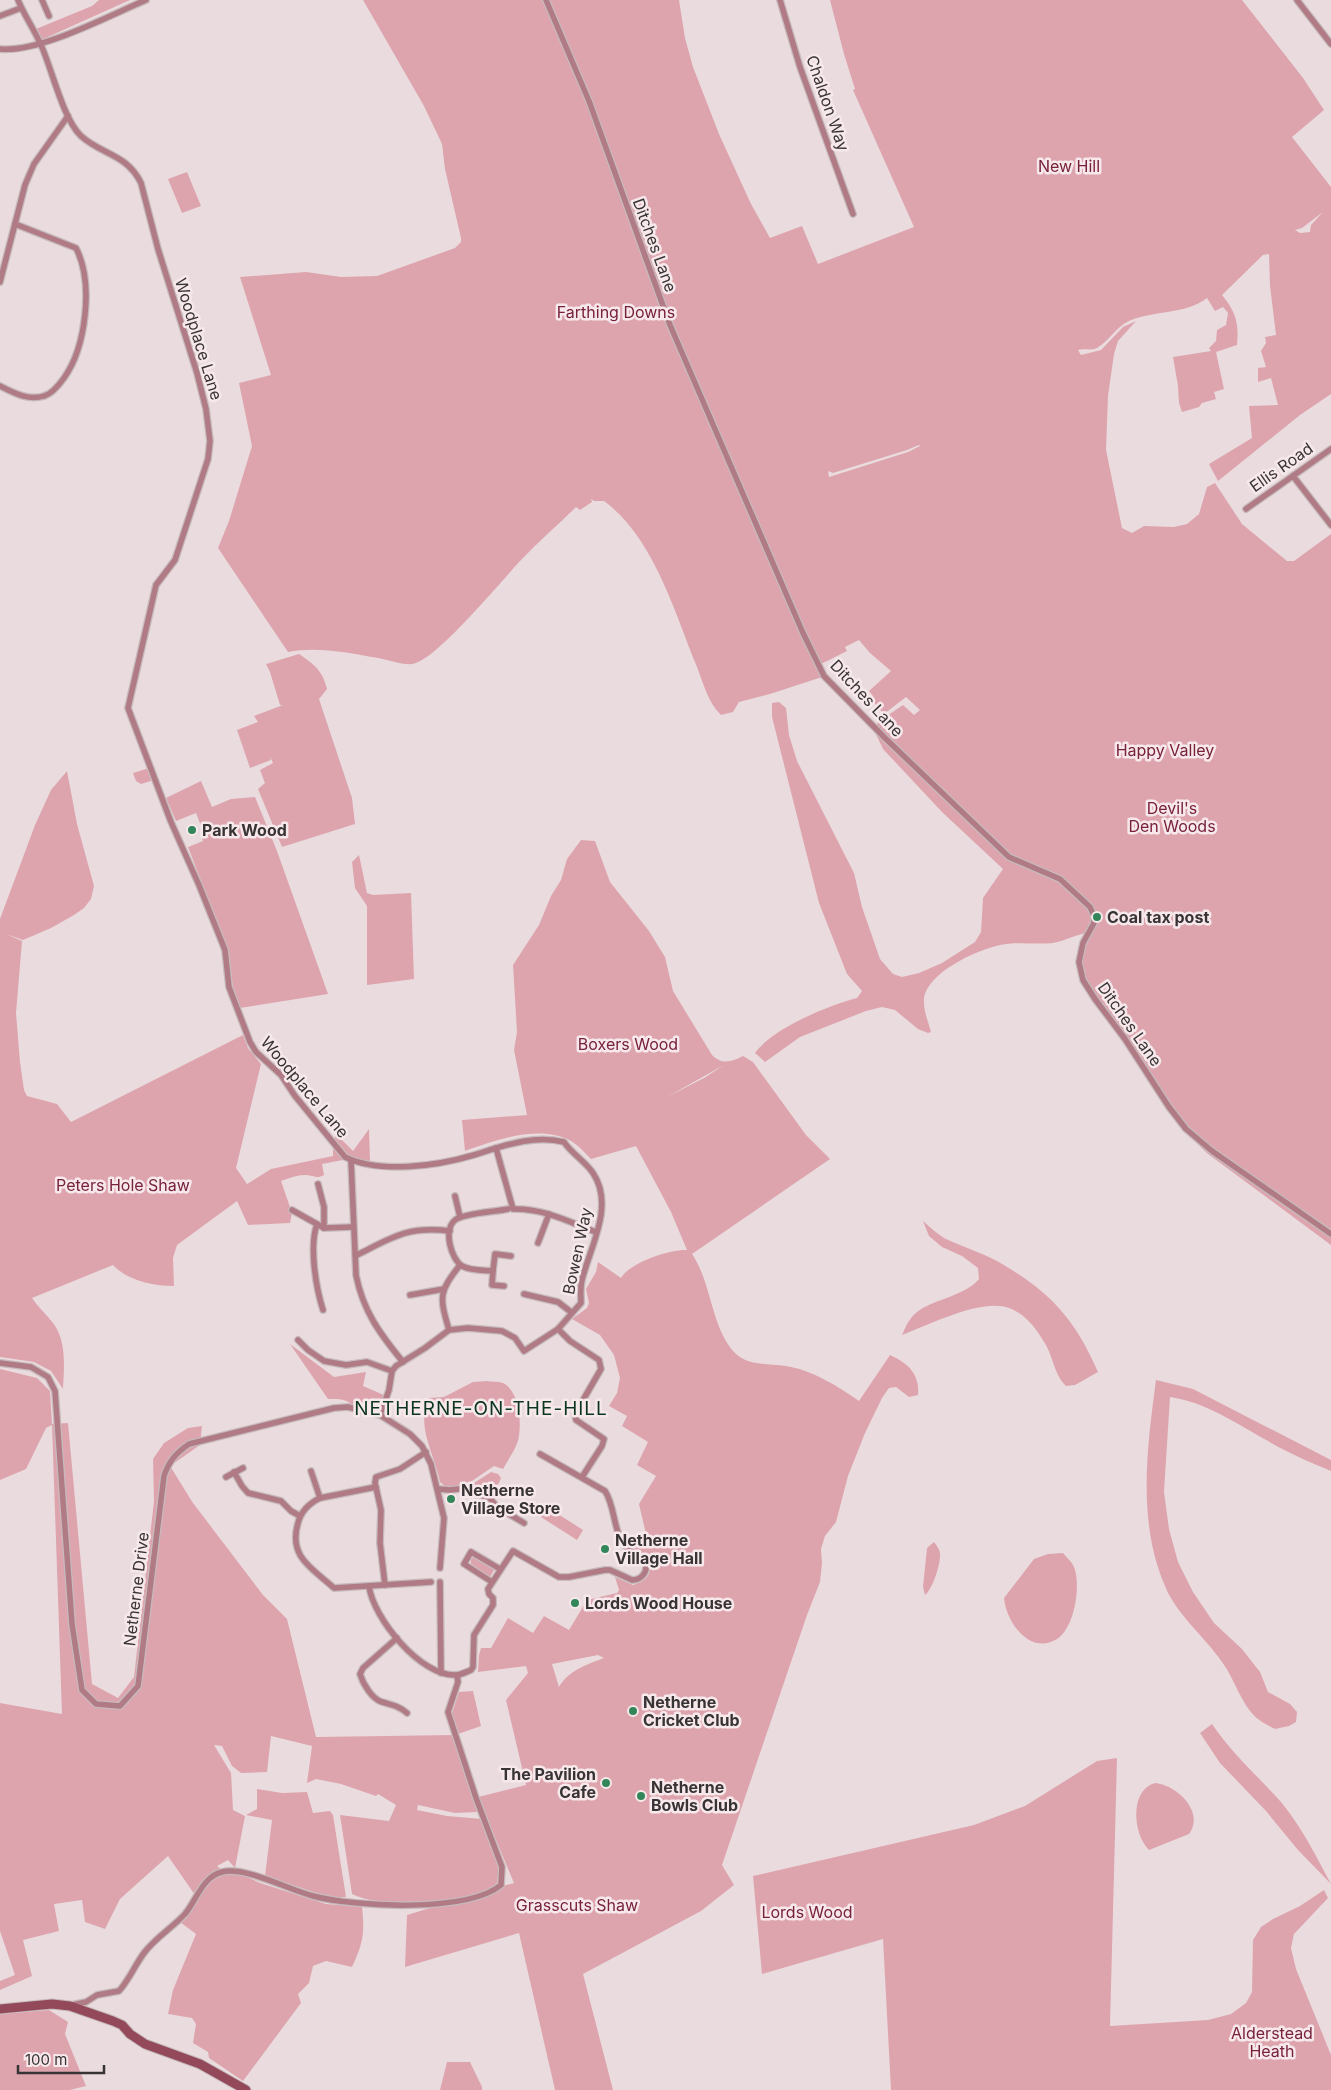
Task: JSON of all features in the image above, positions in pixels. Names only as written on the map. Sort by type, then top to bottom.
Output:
[{"type":"street","name":"Woodplace Lane","points":[[18,0],[41,44],[68,116],[81,136],[128,164],[137,174],[158,249],[198,373],[206,409],[210,441],[208,459],[174,560],[156,585],[128,708],[129,714],[171,822],[225,950],[229,987],[250,1042],[256,1052],[281,1075],[295,1096],[345,1157],[351,1160]]},
{"type":"street","points":[[42,0],[49,16]]},
{"type":"street","points":[[0,49],[9,50],[41,44],[146,0]]},
{"type":"street","name":"Ditches Lane","points":[[546,0],[589,101],[670,325],[803,633],[824,676],[885,738],[1009,857],[1060,878],[1090,907],[1094,916],[1094,923],[1083,944],[1079,962],[1083,980],[1125,1039],[1169,1107],[1186,1129],[1212,1151],[1331,1234]]},
{"type":"street","name":"Chaldon Way","points":[[780,0],[800,67],[853,214]]},
{"type":"street","points":[[1298,0],[1331,44]]},
{"type":"street","points":[[0,16],[21,8]]},
{"type":"street","points":[[0,282],[25,185],[34,164],[68,116]]},
{"type":"street","points":[[0,386],[19,395],[32,398],[46,396],[58,386],[72,366],[82,336],[86,315],[83,270],[81,258],[76,248],[15,224]]},
{"type":"street","name":"Ellis Road","points":[[1246,509],[1331,448]]},
{"type":"street","points":[[1292,476],[1331,525]]},
{"type":"street","name":"Bowen Way","points":[[449,1330],[468,1328],[502,1331],[514,1338],[524,1351],[558,1329],[580,1303],[582,1278],[601,1218],[600,1191],[593,1173],[572,1153],[564,1142],[551,1138],[511,1143],[496,1148]]},
{"type":"street","points":[[403,1362],[383,1337],[362,1301],[356,1275],[351,1160],[381,1166],[416,1166],[473,1155],[496,1148],[513,1208],[530,1208],[596,1232]]},
{"type":"street","points":[[318,1184],[324,1207],[324,1228]]},
{"type":"street","points":[[455,1196],[460,1217]]},
{"type":"street","points":[[460,1265],[450,1243],[450,1231],[453,1222],[460,1217],[508,1209]]},
{"type":"street","points":[[292,1210],[324,1228],[353,1227]]},
{"type":"street","points":[[538,1243],[549,1214]]},
{"type":"street","points":[[317,1224],[314,1238],[315,1278],[323,1310]]},
{"type":"street","points":[[356,1255],[395,1235],[432,1229],[450,1231]]},
{"type":"street","points":[[504,1286],[492,1285],[495,1254],[511,1256]]},
{"type":"street","points":[[460,1265],[479,1270],[493,1271]]},
{"type":"street","points":[[380,1414],[389,1390],[392,1371],[449,1330],[442,1306],[444,1289],[460,1265]]},
{"type":"street","points":[[410,1295],[444,1289]]},
{"type":"street","points":[[524,1294],[558,1302],[571,1312]]},
{"type":"street","points":[[558,1329],[570,1341],[599,1360],[601,1364],[601,1369],[575,1414],[576,1420],[604,1440],[582,1477]]},
{"type":"street","points":[[298,1340],[324,1361],[346,1365],[367,1362],[392,1371]]},
{"type":"street","name":"Netherne Drive","points":[[0,1364],[31,1367],[48,1377],[55,1391],[72,1624],[82,1690],[96,1704],[120,1706],[138,1686],[164,1476],[168,1464],[176,1453],[189,1444],[327,1409],[348,1407],[380,1414],[410,1434],[426,1452],[431,1464],[444,1518],[440,1568]]},
{"type":"street","points":[[385,1585],[380,1543],[381,1510],[375,1480],[379,1474],[400,1469],[426,1452]]},
{"type":"street","points":[[369,1586],[370,1597],[379,1613],[413,1656],[441,1673],[457,1675],[471,1670],[473,1666],[474,1635],[493,1605],[493,1598],[489,1594],[488,1589],[511,1553],[516,1551],[559,1577],[610,1570],[630,1580],[642,1577],[646,1568],[642,1558],[626,1548],[622,1542],[605,1491],[540,1454]]},
{"type":"street","points":[[226,1477],[243,1468]]},
{"type":"street","points":[[312,1471],[320,1498]]},
{"type":"street","points":[[234,1472],[248,1493],[281,1501],[291,1511],[300,1516]]},
{"type":"street","points":[[376,1487],[320,1498],[313,1502],[300,1516],[295,1531],[296,1547],[304,1562],[333,1591],[369,1586],[431,1582]]},
{"type":"street","points":[[438,1489],[467,1488],[475,1494],[489,1498],[498,1507],[524,1523]]},
{"type":"street","points":[[492,1582],[464,1564],[471,1552],[500,1569]]},
{"type":"street","points":[[440,1582],[441,1673]]},
{"type":"street","points":[[397,1638],[363,1668],[360,1674],[362,1682],[377,1699],[390,1703],[407,1713]]},
{"type":"street","points":[[0,2009],[43,2005],[70,2006],[86,2002],[96,1996],[118,1991],[145,1951],[186,1913],[210,1878],[221,1872],[257,1876],[313,1896],[349,1902],[418,1906],[461,1902],[492,1892],[501,1885],[502,1866],[476,1798],[448,1712],[458,1682],[457,1675]]},
{"type":"street","points":[[70,2006],[122,2025],[130,2034],[145,2044],[200,2064],[246,2090]]},
{"type":"green space","points":[[99,0],[130,0],[41,40],[36,29],[92,6]]},
{"type":"green space","points":[[363,0],[679,0],[685,38],[693,67],[719,134],[751,204],[770,238],[802,226],[818,264],[914,227],[853,90],[855,89],[830,0],[1242,0],[1303,78],[1324,110],[1292,137],[1331,187],[1331,394],[1300,415],[1218,481],[1209,464],[1252,438],[1249,406],[1278,405],[1271,378],[1258,382],[1258,368],[1266,367],[1261,351],[1266,343],[1265,337],[1276,335],[1270,286],[1269,254],[1263,255],[1222,295],[1236,318],[1238,337],[1237,345],[1216,352],[1224,389],[1214,392],[1216,399],[1182,412],[1179,403],[1173,357],[1211,351],[1209,348],[1216,341],[1217,330],[1226,325],[1228,313],[1223,307],[1215,311],[1207,298],[1179,310],[1149,315],[1129,321],[1097,348],[1078,350],[1081,355],[1101,350],[1123,327],[1136,321],[1118,341],[1114,354],[1108,396],[1106,450],[1122,528],[1132,533],[1144,526],[1174,527],[1187,524],[1199,514],[1207,487],[1215,483],[1242,524],[1287,561],[1294,561],[1331,534],[1331,1245],[1208,1154],[1185,1132],[1083,980],[1079,962],[1086,933],[1053,943],[1013,943],[1000,945],[967,957],[944,971],[927,988],[924,998],[925,1011],[931,1032],[928,1033],[918,1029],[895,1010],[882,1007],[866,1011],[800,1037],[765,1062],[755,1053],[774,1035],[787,1027],[816,1012],[857,998],[862,991],[847,974],[819,903],[772,717],[772,703],[779,702],[786,708],[789,735],[797,761],[854,873],[862,907],[880,959],[893,974],[902,977],[919,973],[942,963],[975,942],[981,932],[983,898],[1003,869],[942,812],[883,749],[874,730],[920,771],[922,770],[877,725],[878,722],[903,705],[914,715],[920,710],[906,697],[884,714],[871,699],[873,696],[869,691],[891,671],[870,653],[859,640],[845,647],[847,651],[821,664],[822,677],[739,702],[733,712],[721,715],[706,692],[671,600],[649,555],[621,516],[604,501],[594,501],[591,499],[592,502],[580,510],[576,507],[521,560],[452,635],[423,660],[408,664],[333,651],[299,650],[288,652],[218,548],[229,521],[252,446],[239,383],[271,375],[240,277],[306,272],[341,277],[377,276],[455,248],[461,242],[461,238],[445,169],[442,144],[424,106]],"holes":[[[1323,212],[1311,225],[1310,232],[1300,233],[1295,230],[1302,228]],[[919,445],[908,452],[829,477],[828,471],[833,473]]]},
{"type":"green space","points":[[187,172],[201,206],[182,213],[168,179]]},
{"type":"green space","points":[[299,654],[317,668],[323,677],[327,689],[319,699],[352,798],[355,824],[282,847],[258,789],[265,783],[260,770],[273,763],[270,756],[271,760],[250,768],[237,730],[258,722],[254,716],[283,705],[280,705],[266,664]]},
{"type":"green space","points":[[149,768],[154,780],[141,784],[136,781],[133,773]]},
{"type":"green space","name":"Peters Hole Shaw","points":[[67,771],[77,824],[94,886],[91,899],[84,908],[51,928],[23,940],[6,934],[22,941],[16,1013],[20,1062],[24,1090],[27,1096],[57,1104],[71,1122],[243,1035],[248,1048],[261,1064],[236,1168],[247,1184],[271,1169],[333,1156],[333,1144],[336,1134],[353,1151],[369,1129],[370,1161],[348,1159],[322,1164],[324,1175],[322,1176],[300,1175],[281,1181],[292,1213],[290,1223],[248,1225],[237,1201],[177,1245],[173,1258],[174,1286],[158,1285],[133,1279],[113,1265],[32,1298],[53,1323],[61,1338],[64,1355],[63,1389],[51,1371],[34,1362],[0,1357],[0,919],[35,825],[51,790]]},
{"type":"green space","points":[[201,781],[212,807],[231,799],[255,797],[277,851],[328,994],[240,1008],[233,987],[228,951],[188,847],[203,841],[201,836],[204,834],[196,813],[176,821],[166,798]]},
{"type":"green space","points":[[581,840],[595,841],[610,882],[649,931],[665,957],[673,991],[712,1055],[723,1061],[731,1061],[743,1056],[753,1062],[806,1135],[830,1159],[692,1254],[704,1278],[716,1319],[728,1344],[736,1354],[748,1361],[800,1369],[817,1376],[859,1401],[890,1355],[907,1366],[915,1375],[917,1381],[918,1395],[909,1397],[896,1387],[889,1388],[882,1398],[865,1433],[848,1476],[836,1522],[825,1536],[821,1549],[820,1582],[722,1865],[734,1885],[701,1911],[583,1974],[613,2090],[555,2090],[519,1933],[405,1967],[407,1915],[453,1901],[388,1902],[375,1901],[352,1894],[340,1815],[389,1821],[396,1805],[378,1794],[376,1796],[341,1784],[316,1779],[307,1783],[312,1746],[271,1736],[267,1772],[241,1773],[232,1766],[222,1746],[214,1745],[231,1773],[233,1810],[245,1816],[235,1868],[228,1860],[217,1866],[224,1872],[239,1873],[260,1883],[326,1904],[362,1907],[363,1931],[359,1952],[352,1967],[326,1961],[313,1966],[309,1983],[298,1994],[301,2003],[243,2081],[209,2058],[208,2052],[193,2043],[196,2024],[192,2018],[168,2014],[173,1990],[196,1934],[176,1919],[195,1895],[168,1856],[120,1899],[105,1929],[85,1922],[82,1900],[54,1904],[59,1931],[23,1940],[32,1976],[0,1990],[0,1981],[15,1975],[0,1931],[0,1703],[62,1714],[52,1425],[46,1428],[26,1469],[0,1480],[0,1369],[37,1378],[50,1391],[52,1424],[68,1423],[92,1684],[118,1698],[134,1677],[154,1501],[153,1459],[164,1443],[188,1428],[202,1426],[200,1445],[170,1466],[193,1503],[263,1595],[287,1619],[316,1737],[454,1735],[477,1812],[455,1813],[418,1805],[417,1810],[447,1816],[482,1819],[499,1869],[496,1888],[514,1883],[478,1797],[526,1785],[506,1700],[528,1673],[526,1666],[478,1672],[479,1655],[481,1648],[491,1648],[508,1618],[533,1633],[544,1616],[569,1630],[587,1600],[617,1593],[619,1590],[615,1577],[633,1585],[647,1577],[649,1567],[647,1562],[644,1557],[632,1548],[640,1545],[646,1534],[639,1504],[656,1476],[637,1465],[648,1442],[622,1426],[627,1416],[609,1406],[617,1393],[620,1378],[614,1355],[600,1335],[572,1319],[587,1308],[589,1303],[586,1289],[596,1272],[598,1262],[621,1278],[625,1272],[641,1262],[661,1254],[687,1250],[671,1212],[636,1146],[591,1159],[571,1141],[559,1136],[532,1134],[490,1142],[465,1151],[462,1120],[527,1115],[514,1050],[517,1032],[513,965],[539,925],[551,896],[561,880],[567,859]],"holes":[[[724,1065],[704,1078],[667,1097]],[[598,1655],[604,1658],[573,1672],[559,1687],[552,1664]]]},
{"type":"green space","points":[[359,855],[367,893],[373,895],[411,893],[414,979],[367,985],[367,906],[355,888],[352,862]]},
{"type":"green space","points":[[923,1221],[944,1238],[997,1261],[1031,1283],[1045,1295],[1069,1321],[1089,1353],[1098,1372],[1075,1385],[1066,1386],[1058,1376],[1047,1348],[1030,1322],[1009,1308],[997,1306],[970,1310],[940,1319],[902,1335],[915,1314],[923,1308],[962,1291],[979,1279],[978,1268],[962,1256],[942,1247],[929,1236]]},
{"type":"green space","points":[[290,1344],[334,1377],[366,1372],[363,1386],[386,1396],[380,1415],[354,1408],[349,1402],[343,1400],[328,1399]]},
{"type":"green space","points":[[1156,1380],[1193,1389],[1331,1460],[1331,1471],[1283,1449],[1209,1409],[1170,1397],[1164,1492],[1169,1529],[1178,1562],[1193,1592],[1214,1623],[1242,1649],[1260,1672],[1268,1692],[1290,1704],[1297,1712],[1296,1722],[1289,1726],[1275,1729],[1262,1722],[1253,1714],[1222,1662],[1183,1616],[1165,1586],[1156,1561],[1147,1510],[1148,1458]]},
{"type":"green space","points":[[473,1382],[503,1383],[513,1393],[518,1409],[520,1426],[517,1444],[503,1469],[494,1466],[466,1485],[446,1487],[440,1482],[425,1430],[425,1409],[429,1398],[444,1397]]},
{"type":"green space","points":[[491,1472],[498,1474],[501,1478],[496,1487],[486,1492],[472,1490],[471,1485]]},
{"type":"green space","points":[[547,1507],[583,1530],[577,1540],[541,1517]]},
{"type":"green space","points":[[934,1542],[940,1551],[939,1563],[934,1582],[925,1595],[923,1587],[927,1548]]},
{"type":"green space","points":[[1063,1553],[1072,1564],[1076,1573],[1077,1593],[1072,1615],[1063,1633],[1057,1639],[1047,1643],[1029,1640],[1021,1634],[1009,1617],[1004,1598],[1034,1559],[1048,1554]]},
{"type":"green space","points":[[475,1557],[494,1570],[490,1577],[471,1564],[471,1559]]},
{"type":"green space","points":[[473,1691],[481,1726],[458,1734],[452,1713],[459,1692]]},
{"type":"green space","points":[[1212,1724],[1237,1755],[1288,1811],[1331,1884],[1220,1763],[1200,1733]]},
{"type":"green space","points":[[1117,1758],[1110,2026],[1208,2020],[1231,2014],[1246,2003],[1252,1992],[1253,1940],[1261,1927],[1300,1906],[1324,1890],[1328,1898],[1294,1934],[1291,1948],[1296,1969],[1331,2055],[1331,2090],[891,2090],[883,1939],[762,1974],[753,1876],[974,1825],[1025,1806],[1097,1761]]},
{"type":"green space","points":[[1155,1783],[1180,1794],[1191,1809],[1194,1817],[1193,1826],[1189,1834],[1149,1850],[1140,1834],[1136,1814],[1137,1803],[1141,1794],[1147,1787]]},
{"type":"green space","points":[[257,1789],[282,1793],[307,1792],[313,1813],[330,1811],[333,1815],[346,1897],[329,1897],[265,1876],[272,1820],[246,1815],[257,1809]]},
{"type":"green space","points":[[49,2010],[68,2022],[65,2034],[86,2086],[70,2090],[0,2090],[0,2014]]},
{"type":"green space","points":[[447,2062],[470,2062],[482,2090],[440,2090]]},
{"type":"place","name":"Park Wood","points":[[192,830]]},
{"type":"place","name":"Coal tax post","points":[[1097,917]]},
{"type":"place","name":"Netherne Village Store","points":[[451,1499]]},
{"type":"place","name":"Netherne Village Hall","points":[[605,1549]]},
{"type":"place","name":"Lords Wood House","points":[[575,1603]]},
{"type":"place","name":"Netherne Cricket Club","points":[[633,1711]]},
{"type":"place","name":"The Pavilion Cafe","points":[[606,1783]]},
{"type":"place","name":"Netherne Bowls Club","points":[[641,1796]]},
{"type":"district","name":"NETHERNE-ON-THE-HILL","points":[[481,1408]]},
{"type":"park label","name":"New Hill","points":[[1069,166]]},
{"type":"park label","name":"Farthing Downs","points":[[616,312]]},
{"type":"park label","name":"Happy Valley","points":[[1165,750]]},
{"type":"park label","name":"Devil's Den Woods","points":[[1172,817]]},
{"type":"park label","name":"Boxers Wood","points":[[628,1044]]},
{"type":"park label","name":"Grasscuts Shaw","points":[[577,1905]]},
{"type":"park label","name":"Lords Wood","points":[[807,1912]]},
{"type":"park label","name":"Alderstead Heath","points":[[1272,2042]]}]
